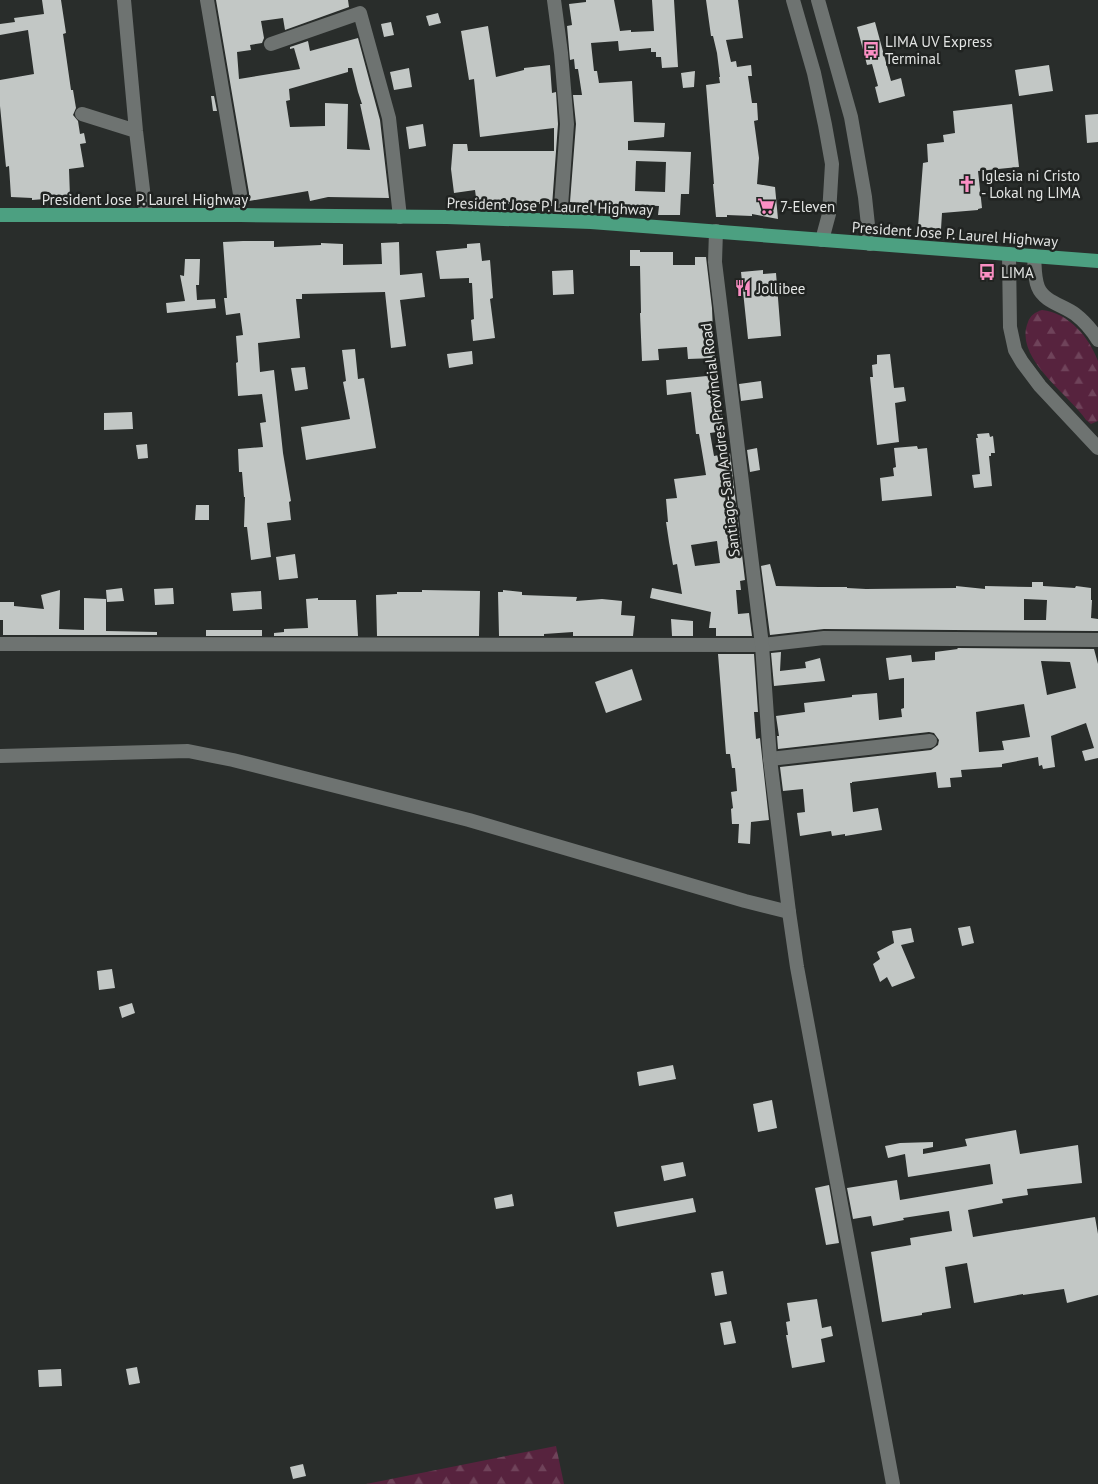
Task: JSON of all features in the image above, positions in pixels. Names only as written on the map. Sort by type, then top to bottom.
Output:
[{"type":"highway","name":"President Jose P. Laurel Highway","points":[[0,215],[240,215],[560,220],[1098,261]]},
{"type":"street","points":[[124,0],[146,215]]},
{"type":"street","points":[[207,0],[240,194],[240,215]]},
{"type":"street","points":[[554,0],[562,53],[566,124],[560,220]]},
{"type":"street","points":[[793,0],[814,73],[832,164],[830,209],[822,240]]},
{"type":"street","points":[[818,0],[851,117],[865,197],[870,244]]},
{"type":"street","points":[[271,44],[360,13],[389,118],[400,217]]},
{"type":"street","points":[[82,114],[136,131]]},
{"type":"street","name":"Santiago-San Andres Provincial Road","points":[[716,231],[715,262],[762,646],[770,759],[789,912],[797,966],[892,1484]]},
{"type":"street","points":[[1009,254],[1010,327],[1015,350],[1040,386],[1098,448]]},
{"type":"street","points":[[1034,256],[1035,275],[1041,292],[1049,300],[1080,319],[1098,340]]},
{"type":"street","points":[[0,644],[762,646],[824,638],[1098,640]]},
{"type":"street","points":[[770,759],[930,741]]},
{"type":"street","points":[[0,756],[188,751],[233,760],[469,820],[745,901],[789,912]]},
{"type":"green space","points":[[1042,310],[1052,312],[1069,321],[1083,335],[1094,352],[1098,361],[1098,421],[1091,424],[1086,420],[1045,375],[1028,349],[1025,335],[1028,322],[1033,314]]},
{"type":"green space","points":[[556,1446],[564,1484],[366,1484]]},
{"type":"building","points":[[42,0],[61,0],[66,33],[63,34],[71,90],[73,90],[76,108],[73,115],[78,121],[80,134],[84,133],[86,143],[80,144],[84,167],[69,169],[70,197],[32,200],[32,198],[11,197],[9,166],[6,167],[0,106],[0,80],[34,74],[28,30],[0,35],[0,24],[15,22],[14,18],[44,14]]},
{"type":"building","points":[[216,0],[348,0],[349,7],[285,30],[283,18],[261,21],[264,38],[262,43],[250,45],[251,50],[237,52],[239,79],[300,69],[294,48],[290,49],[290,47],[308,41],[310,51],[358,38],[380,120],[389,198],[328,197],[310,201],[308,191],[249,201]],"holes":[[[348,68],[352,68],[362,104],[360,104],[370,150],[347,149],[348,104],[325,103],[325,126],[290,127],[286,101],[290,100],[289,89],[348,72]]]},
{"type":"building","points":[[586,0],[614,0],[620,31],[631,30],[631,32],[654,31],[652,0],[674,0],[678,67],[662,68],[661,57],[656,57],[656,52],[651,52],[651,48],[619,51],[618,41],[591,43],[594,71],[597,71],[599,83],[632,81],[634,122],[665,123],[664,137],[628,141],[628,150],[691,152],[689,194],[681,194],[680,215],[658,215],[659,206],[637,205],[637,208],[623,208],[570,202],[576,124],[573,95],[582,95],[578,69],[575,69],[574,59],[570,60],[567,26],[572,25],[569,4],[586,2]],"holes":[[[636,161],[666,162],[665,192],[635,191]]]},
{"type":"building","points":[[706,0],[738,0],[743,38],[726,40],[731,62],[736,61],[737,67],[751,65],[752,76],[748,76],[752,103],[757,103],[758,120],[754,121],[759,158],[757,184],[775,187],[778,219],[752,214],[752,216],[727,215],[727,217],[716,217],[706,85],[720,83],[720,77],[717,53],[713,36],[711,36]]},
{"type":"building","points":[[438,13],[441,23],[429,26],[426,16]]},
{"type":"building","points":[[391,22],[394,35],[384,37],[381,24]]},
{"type":"building","points":[[875,22],[891,81],[901,78],[905,96],[879,103],[875,87],[878,86],[872,64],[867,65],[857,27]]},
{"type":"building","points":[[488,26],[496,77],[524,70],[524,68],[550,65],[552,93],[556,92],[558,124],[552,206],[539,204],[539,202],[477,205],[475,190],[454,193],[451,169],[453,144],[467,144],[468,151],[554,151],[554,128],[480,137],[474,79],[469,80],[461,31]]},
{"type":"building","points":[[1049,65],[1053,91],[1019,96],[1015,70]]},
{"type":"building","points":[[409,68],[412,87],[394,90],[390,72]]},
{"type":"building","points":[[695,71],[694,87],[683,88],[681,73]]},
{"type":"building","points":[[211,96],[214,96],[217,111],[213,111]]},
{"type":"building","points":[[1012,104],[1019,167],[978,171],[982,208],[942,213],[941,229],[918,227],[923,163],[928,162],[927,144],[944,142],[943,135],[955,133],[953,111]]},
{"type":"building","points":[[1098,114],[1098,142],[1087,143],[1085,115]]},
{"type":"building","points":[[423,124],[426,146],[409,149],[406,127]]},
{"type":"building","points":[[274,241],[274,247],[321,245],[321,243],[343,244],[343,265],[382,264],[381,243],[399,242],[400,275],[422,273],[425,297],[400,300],[406,346],[391,348],[385,292],[302,294],[302,299],[296,299],[300,338],[258,343],[260,372],[274,370],[283,453],[291,501],[289,502],[291,520],[267,523],[271,557],[251,560],[247,527],[244,527],[245,497],[242,472],[239,472],[238,449],[263,447],[260,423],[266,422],[262,394],[238,396],[236,336],[243,335],[240,313],[226,315],[224,298],[227,298],[223,242]]},
{"type":"building","points":[[480,243],[482,261],[490,260],[493,298],[490,299],[495,338],[473,341],[471,320],[474,319],[472,283],[469,283],[469,278],[440,279],[436,251],[467,248],[467,244]]},
{"type":"building","points":[[630,250],[640,250],[640,252],[673,252],[673,265],[695,265],[695,257],[706,257],[715,358],[688,359],[687,347],[658,349],[659,360],[642,361],[640,266],[630,266]]},
{"type":"building","points":[[185,259],[200,259],[199,285],[196,285],[197,300],[215,299],[216,308],[167,313],[166,303],[185,301],[180,275],[184,276]]},
{"type":"building","points":[[573,270],[574,294],[553,295],[552,271]]},
{"type":"building","points":[[763,270],[763,274],[776,273],[781,336],[748,339],[741,272]]},
{"type":"building","points":[[355,349],[358,379],[364,378],[376,448],[306,460],[301,427],[350,419],[343,382],[346,381],[342,350]]},
{"type":"building","points":[[472,351],[473,364],[449,368],[447,354]]},
{"type":"building","points":[[890,354],[894,388],[904,387],[906,401],[895,403],[899,442],[877,445],[870,377],[873,377],[872,365],[877,364],[877,355]]},
{"type":"building","points":[[305,367],[308,389],[295,391],[291,368]]},
{"type":"building","points":[[717,375],[723,431],[710,433],[714,456],[730,453],[745,580],[740,581],[741,590],[736,590],[738,614],[749,613],[752,636],[716,636],[716,628],[709,628],[711,612],[650,598],[652,588],[682,594],[677,564],[673,565],[666,522],[668,522],[666,499],[677,498],[674,479],[706,475],[699,434],[696,434],[691,392],[667,395],[666,380]],"holes":[[[717,541],[720,563],[695,566],[691,545]]]},
{"type":"building","points":[[761,381],[763,398],[741,401],[739,384]]},
{"type":"building","points":[[132,412],[133,429],[104,430],[104,413]]},
{"type":"building","points":[[989,433],[990,437],[993,436],[995,453],[991,453],[991,456],[989,456],[992,486],[974,488],[972,475],[980,474],[977,434]]},
{"type":"building","points":[[147,444],[148,458],[138,459],[136,445]]},
{"type":"building","points":[[917,446],[918,449],[927,448],[932,496],[882,501],[880,478],[894,476],[893,468],[896,467],[894,448]]},
{"type":"building","points":[[757,448],[760,470],[750,472],[747,450]]},
{"type":"building","points":[[196,505],[209,505],[209,520],[195,520]]},
{"type":"building","points":[[295,554],[298,578],[279,580],[276,557]]},
{"type":"building","points":[[770,564],[776,586],[866,589],[956,588],[956,586],[985,589],[985,586],[1032,587],[1032,582],[1043,582],[1043,586],[1091,588],[1091,618],[1098,619],[1098,631],[824,629],[770,635],[761,566]],"holes":[[[1024,599],[1047,600],[1046,620],[1024,620]]]},
{"type":"building","points":[[122,588],[124,601],[107,602],[106,590]]},
{"type":"building","points":[[173,588],[174,604],[155,605],[154,589]]},
{"type":"building","points":[[60,590],[59,629],[84,630],[84,598],[106,599],[106,631],[157,632],[157,635],[3,635],[3,620],[0,620],[0,602],[14,602],[14,606],[44,609],[41,595]]},
{"type":"building","points":[[422,590],[480,591],[479,636],[377,636],[376,595],[397,594],[397,592],[422,592]]},
{"type":"building","points":[[503,590],[522,592],[522,595],[577,597],[576,601],[602,599],[622,601],[621,615],[635,616],[633,636],[573,636],[573,632],[544,634],[544,636],[499,636],[498,592],[503,592]]},
{"type":"building","points":[[261,591],[262,609],[233,611],[231,593]]},
{"type":"building","points":[[318,598],[318,600],[356,600],[358,636],[274,636],[274,633],[284,632],[284,629],[308,628],[306,599]]},
{"type":"building","points":[[671,619],[693,621],[693,636],[672,636]]},
{"type":"building","points":[[206,630],[262,630],[262,636],[206,636]]},
{"type":"building","points":[[958,649],[1094,649],[1098,664],[1098,758],[1085,761],[1082,751],[1094,748],[1086,723],[1051,736],[1055,767],[1043,769],[1042,765],[1039,766],[1038,757],[1002,764],[1002,767],[961,770],[962,777],[950,778],[951,787],[938,788],[936,772],[852,782],[850,783],[853,812],[878,808],[882,830],[845,836],[845,834],[832,836],[831,831],[800,836],[797,813],[805,812],[803,789],[783,791],[780,767],[931,750],[938,745],[939,740],[934,733],[929,732],[778,749],[777,736],[779,736],[776,716],[805,712],[804,703],[877,693],[879,720],[902,717],[901,709],[904,708],[904,678],[889,680],[886,658],[911,655],[912,662],[935,660],[935,652]],"holes":[[[1041,661],[1070,662],[1076,688],[1047,695]],[[1024,704],[1030,737],[1002,741],[1004,750],[979,752],[976,712]]]},
{"type":"building","points":[[781,652],[780,671],[806,668],[805,662],[820,658],[825,681],[774,686],[771,653]]},
{"type":"building","points":[[718,654],[754,654],[758,712],[754,712],[756,739],[760,738],[769,820],[751,822],[750,844],[738,843],[739,824],[732,824],[731,792],[737,791],[735,768],[732,768],[730,754],[726,754]]},
{"type":"building","points":[[632,669],[642,700],[606,713],[595,682]]},
{"type":"building","points":[[970,926],[974,943],[962,946],[958,928]]},
{"type":"building","points":[[911,928],[914,942],[901,945],[915,978],[892,987],[887,977],[880,982],[873,964],[880,959],[877,952],[894,943],[892,931]]},
{"type":"building","points":[[112,969],[115,988],[99,990],[97,971]]},
{"type":"building","points":[[132,1003],[135,1013],[122,1018],[119,1007]]},
{"type":"building","points":[[673,1065],[676,1079],[639,1086],[637,1072]]},
{"type":"building","points":[[772,1100],[777,1128],[758,1132],[753,1104]]},
{"type":"building","points":[[1016,1130],[1020,1154],[1078,1145],[1082,1183],[1027,1189],[1028,1195],[1002,1199],[1003,1203],[968,1210],[973,1237],[1095,1217],[1098,1234],[1098,1295],[1067,1303],[1064,1289],[974,1303],[967,1263],[945,1267],[951,1308],[882,1322],[871,1252],[911,1245],[910,1238],[952,1231],[949,1211],[903,1218],[904,1220],[873,1226],[871,1216],[853,1219],[847,1188],[897,1180],[900,1200],[993,1184],[990,1164],[908,1177],[905,1154],[888,1158],[885,1146],[900,1143],[933,1142],[933,1147],[923,1149],[923,1154],[967,1146],[965,1139]]},
{"type":"building","points":[[683,1162],[686,1176],[664,1181],[661,1166]]},
{"type":"building","points":[[829,1185],[839,1243],[826,1245],[815,1188]]},
{"type":"building","points":[[512,1194],[514,1206],[496,1209],[494,1198]]},
{"type":"building","points":[[693,1198],[696,1212],[617,1227],[614,1212]]},
{"type":"building","points":[[723,1271],[727,1294],[715,1296],[711,1273]]},
{"type":"building","points":[[817,1299],[822,1328],[831,1326],[833,1336],[821,1339],[825,1362],[792,1368],[786,1335],[788,1335],[786,1322],[790,1321],[787,1303]]},
{"type":"building","points":[[731,1321],[736,1343],[724,1345],[720,1323]]},
{"type":"building","points":[[137,1367],[140,1383],[129,1385],[126,1369]]},
{"type":"building","points":[[61,1369],[62,1386],[39,1387],[38,1370]]},
{"type":"building","points":[[303,1464],[306,1476],[293,1479],[290,1467]]},
{"type":"place","name":"LIMA UV Express Terminal","points":[[871,50]]},
{"type":"place","name":"Iglesia ni Cristo - Lokal ng LIMA","points":[[967,184]]},
{"type":"place","name":"7-Eleven","points":[[766,206]]},
{"type":"place","name":"LIMA","points":[[987,272]]},
{"type":"place","name":"Jollibee","points":[[743,288]]}]
